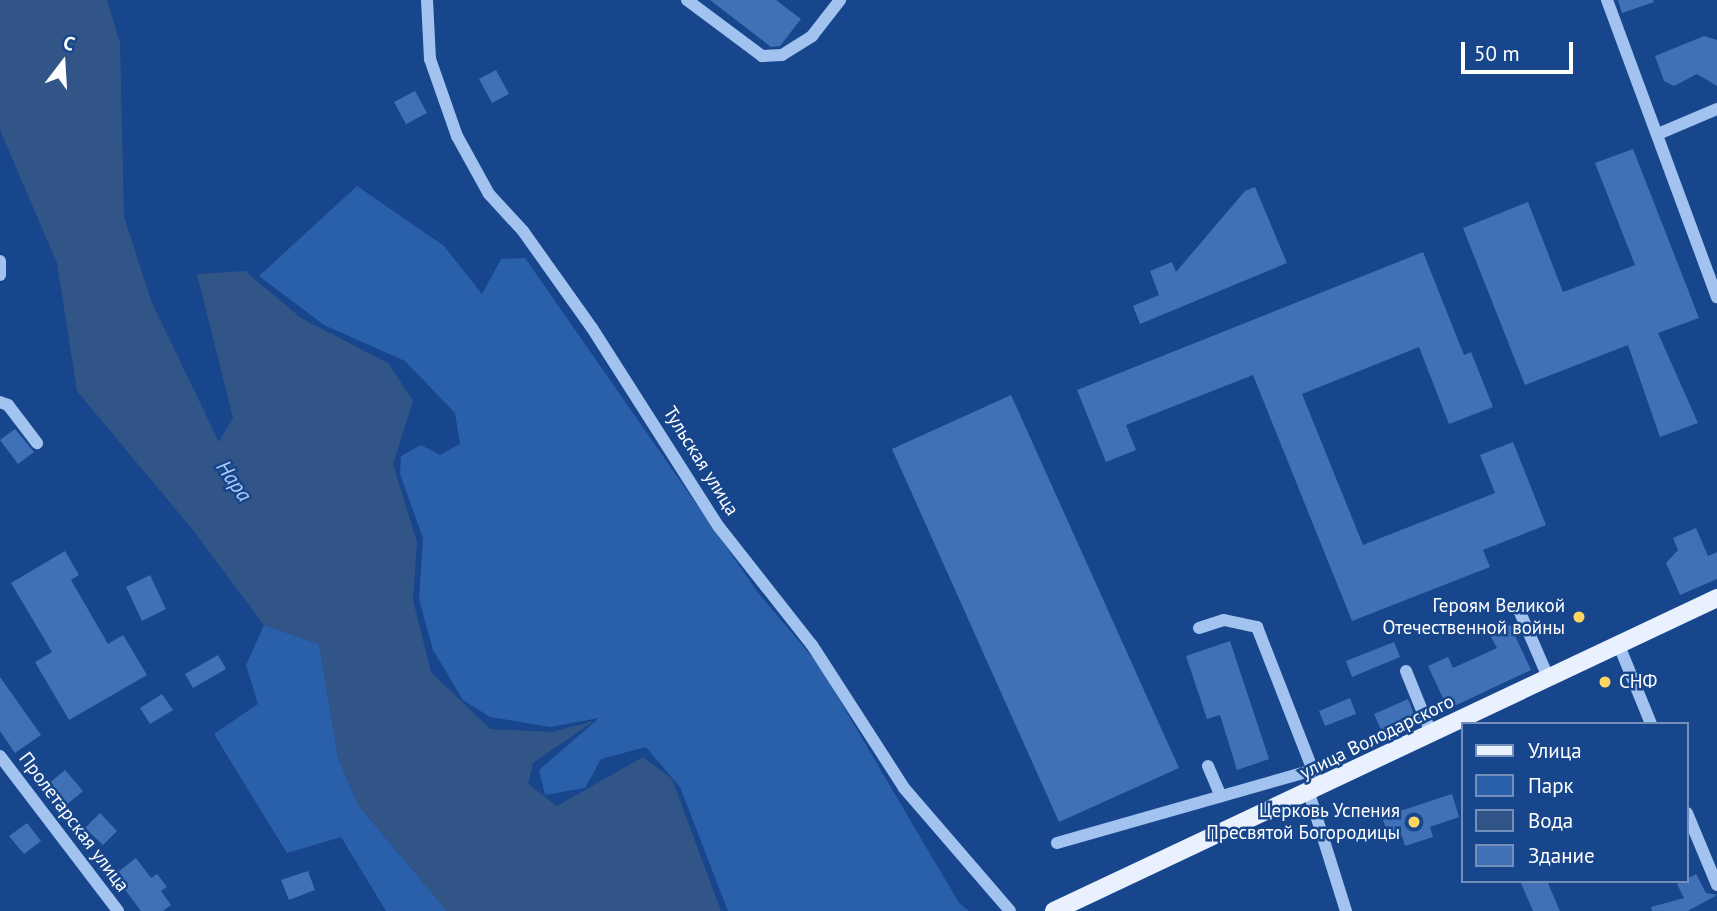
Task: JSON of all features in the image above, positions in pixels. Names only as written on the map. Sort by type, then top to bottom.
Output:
[{"type":"main road","name":"улица Володарского","points":[[1054,911],[1315,791],[1618,643],[1717,598]]},
{"type":"street","name":"Тульская улица","points":[[426,0],[430,59],[457,136],[489,194],[523,231],[592,328],[719,527],[812,645],[904,788],[1010,911]]},
{"type":"street","points":[[687,0],[762,56],[782,55],[812,36],[839,0]]},
{"type":"street","points":[[1607,0],[1717,297]]},
{"type":"street","points":[[1658,134],[1717,108]]},
{"type":"street","points":[[0,261],[0,275]]},
{"type":"street","points":[[0,401],[8,405],[37,443]]},
{"type":"street","points":[[1519,610],[1548,677]]},
{"type":"street","points":[[1199,628],[1224,620],[1256,627],[1313,770],[1315,791],[1346,911]]},
{"type":"street","points":[[1618,643],[1650,722]]},
{"type":"street","points":[[1406,671],[1432,735]]},
{"type":"street","name":"Пролетарская улица","points":[[2,762],[118,911]]},
{"type":"street","points":[[1208,766],[1221,796]]},
{"type":"street","points":[[1057,843],[1313,770]]},
{"type":"street","points":[[1689,818],[1717,885]]},
{"type":"green space","points":[[357,186],[444,246],[482,294],[501,259],[525,258],[759,594],[819,665],[959,903],[969,911],[728,911],[680,787],[646,747],[601,759],[585,788],[545,795],[539,770],[599,718],[550,727],[490,717],[463,700],[433,650],[419,599],[423,538],[400,474],[401,456],[421,445],[440,455],[460,444],[455,413],[405,361],[324,325],[259,276]]},
{"type":"green space","points":[[264,625],[319,644],[338,757],[358,805],[447,911],[386,911],[341,837],[287,853],[214,734],[258,704],[246,665]]},
{"type":"water","name":"Нара","points":[[0,0],[107,0],[120,43],[124,217],[152,303],[219,442],[233,418],[197,274],[245,271],[301,318],[388,363],[413,401],[393,464],[417,542],[413,600],[431,672],[490,729],[552,732],[594,721],[533,763],[528,784],[557,806],[643,757],[672,779],[721,911],[447,911],[358,805],[338,757],[319,644],[264,625],[193,530],[77,391],[57,263],[0,130]]},
{"type":"building","points":[[710,0],[776,0],[801,19],[780,46],[771,47]]},
{"type":"building","points":[[1618,0],[1653,0],[1654,2],[1622,13]]},
{"type":"building","points":[[1704,36],[1717,40],[1717,86],[1697,74],[1674,86],[1664,81],[1655,56]]},
{"type":"building","points":[[496,70],[509,94],[492,103],[479,79]]},
{"type":"building","points":[[415,91],[427,113],[406,124],[394,102]]},
{"type":"building","points":[[1633,149],[1699,318],[1658,333],[1698,423],[1660,437],[1628,345],[1525,385],[1463,228],[1528,202],[1563,292],[1635,265],[1595,163]]},
{"type":"building","points":[[1255,187],[1287,263],[1140,324],[1133,306],[1159,295],[1150,271],[1172,262],[1176,272],[1245,191]]},
{"type":"building","points":[[1423,252],[1464,355],[1471,352],[1493,407],[1449,424],[1419,347],[1302,394],[1363,545],[1495,493],[1480,455],[1513,442],[1546,525],[1483,550],[1490,567],[1352,621],[1253,375],[1126,425],[1136,450],[1106,462],[1077,390]]},
{"type":"building","points":[[1011,395],[1179,768],[1059,822],[892,449]]},
{"type":"building","points":[[15,429],[34,452],[18,464],[0,440]]},
{"type":"building","points":[[1696,528],[1708,556],[1717,552],[1717,579],[1680,595],[1666,563],[1678,550],[1673,538]]},
{"type":"building","points":[[65,551],[79,575],[71,580],[108,644],[123,635],[147,675],[69,720],[35,662],[52,652],[11,583]]},
{"type":"building","points":[[150,575],[166,609],[142,621],[126,587]]},
{"type":"building","points":[[1510,625],[1531,670],[1448,709],[1428,666],[1448,657],[1453,668],[1497,648],[1490,635]]},
{"type":"building","points":[[1230,641],[1269,759],[1237,770],[1220,715],[1207,719],[1186,656]]},
{"type":"building","points":[[1394,642],[1400,657],[1352,677],[1346,661]]},
{"type":"building","points":[[218,655],[226,669],[193,688],[185,674]]},
{"type":"building","points":[[0,677],[41,735],[15,753],[0,731]]},
{"type":"building","points":[[162,694],[173,710],[150,724],[140,708]]},
{"type":"building","points":[[1350,698],[1356,714],[1325,726],[1319,711]]},
{"type":"building","points":[[1408,699],[1418,724],[1385,739],[1374,714]]},
{"type":"building","points":[[65,770],[83,791],[65,806],[47,785]]},
{"type":"building","name":"Церковь Успения Пресвятой Богородицы","points":[[1452,794],[1459,817],[1430,827],[1433,837],[1405,846],[1402,836],[1390,840],[1382,817]]},
{"type":"building","points":[[100,813],[117,831],[103,845],[85,828]]},
{"type":"building","points":[[27,823],[41,841],[24,854],[9,836]]},
{"type":"building","points":[[136,858],[151,878],[157,874],[167,887],[161,891],[171,905],[163,911],[141,911],[114,875]]},
{"type":"building","points":[[308,871],[315,890],[289,900],[281,880]]},
{"type":"building","points":[[1696,874],[1706,893],[1717,895],[1688,911],[1652,911],[1651,907],[1684,898],[1677,884],[1689,883],[1689,878]]},
{"type":"building","points":[[1521,883],[1548,883],[1560,911],[1533,911]]},
{"type":"place","name":"Героям Великой Отечественной войны","points":[[1579,617]]},
{"type":"place","name":"СНФ","points":[[1605,682]]},
{"type":"place","name":"Церковь Успения Пресвятой Богородицы","points":[[1414,822]]}]
